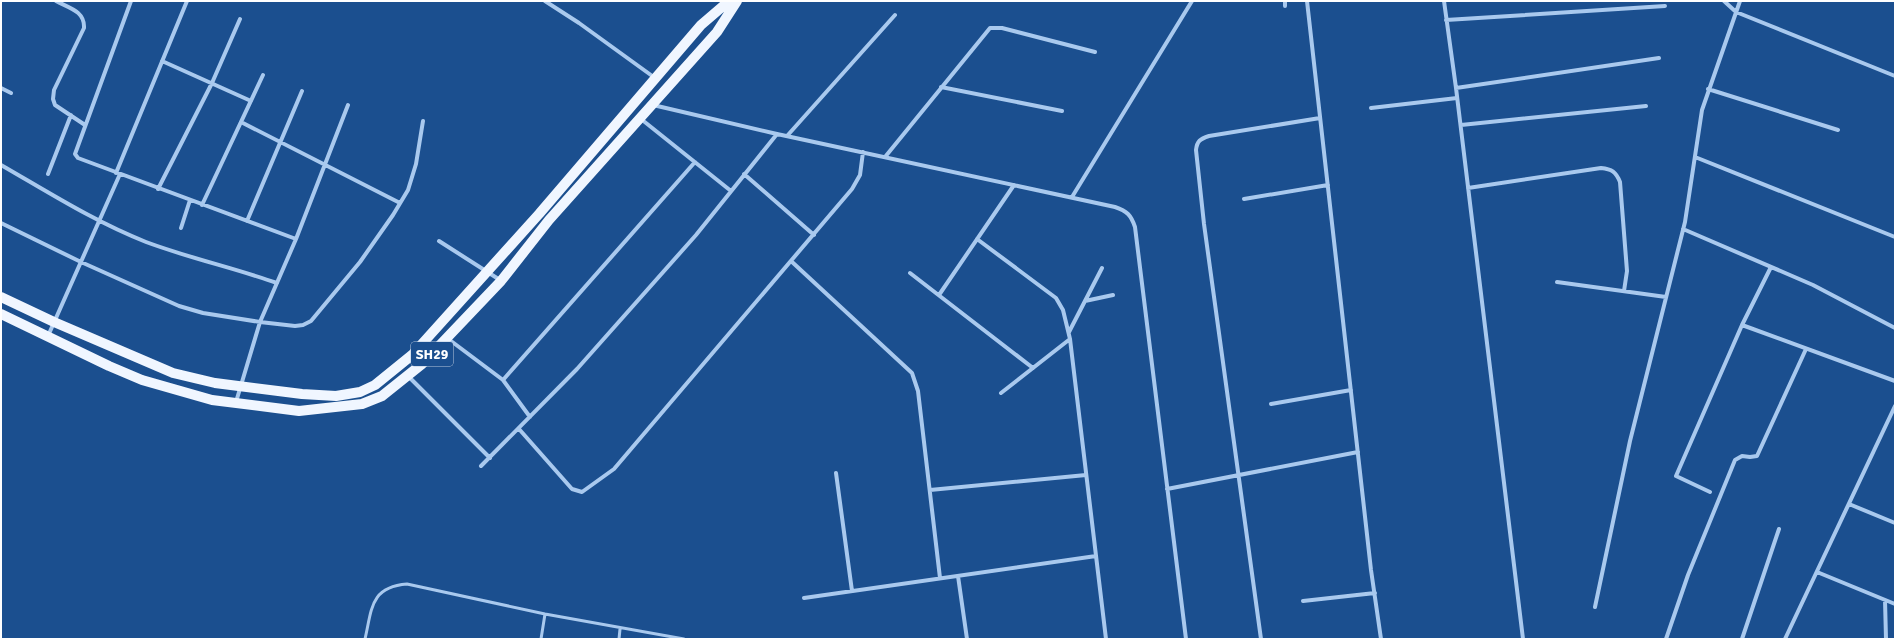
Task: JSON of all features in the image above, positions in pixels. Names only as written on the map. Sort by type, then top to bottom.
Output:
[{"type":"main road","name":"SH29","points":[[1,297],[54,322],[172,373],[215,383],[302,394],[336,396],[360,392],[375,385],[412,355],[488,272],[702,25],[729,1]]},
{"type":"main road","name":"SH29","points":[[1,314],[108,366],[142,380],[212,400],[299,411],[362,404],[382,396],[422,364],[501,280],[550,220],[718,32],[737,1]]},
{"type":"street","points":[[56,1],[82,15],[85,20],[84,28],[54,90],[53,99],[55,105],[85,124]]},
{"type":"street","points":[[131,1],[75,154],[78,158],[118,174],[296,239]]},
{"type":"street","points":[[48,336],[99,221],[187,1]]},
{"type":"street","points":[[544,1],[579,23],[656,78]]},
{"type":"street","points":[[1072,197],[1192,1]]},
{"type":"street","points":[[1307,1],[1358,452],[1381,639]]},
{"type":"street","points":[[1444,1],[1456,88],[1523,639]]},
{"type":"street","points":[[1724,1],[1736,12],[1895,76]]},
{"type":"street","points":[[1595,607],[1630,441],[1683,229],[1702,110],[1708,89],[1740,1]]},
{"type":"street","points":[[1446,20],[1665,6]]},
{"type":"street","points":[[787,136],[895,15]]},
{"type":"street","points":[[158,189],[212,83],[240,19]]},
{"type":"street","points":[[885,157],[990,28],[1002,28],[1095,52]]},
{"type":"street","points":[[1456,88],[1659,58]]},
{"type":"street","points":[[162,61],[251,101]]},
{"type":"street","points":[[202,205],[263,75]]},
{"type":"street","points":[[942,87],[1062,111]]},
{"type":"street","points":[[1,88],[11,93]]},
{"type":"street","points":[[1708,89],[1838,130]]},
{"type":"street","points":[[247,221],[302,91]]},
{"type":"street","points":[[1372,108],[1457,98]]},
{"type":"street","points":[[235,403],[260,322],[296,239],[348,105]]},
{"type":"street","points":[[653,105],[777,134],[1115,207],[1126,211],[1132,217],[1135,227],[1186,639]]},
{"type":"street","points":[[1460,125],[1646,106]]},
{"type":"street","points":[[48,174],[71,115]]},
{"type":"street","points":[[641,118],[731,191]]},
{"type":"street","points":[[1261,639],[1240,475],[1204,224],[1196,150],[1197,143],[1201,139],[1209,136],[1320,118]]},
{"type":"street","points":[[241,122],[400,203]]},
{"type":"street","points":[[1,222],[81,262],[180,306],[203,313],[260,322],[304,325],[311,321],[360,262],[408,190],[416,164],[423,122]]},
{"type":"street","points":[[481,466],[603,340],[696,235],[777,134]]},
{"type":"street","points":[[518,429],[572,489],[582,492],[614,469],[852,189],[860,175],[864,152]]},
{"type":"street","points":[[1695,157],[1895,237]]},
{"type":"street","points":[[503,380],[695,162]]},
{"type":"street","points":[[1,165],[99,221],[152,244],[277,283]]},
{"type":"street","points":[[1468,188],[1600,168],[1610,169],[1617,174],[1620,182],[1627,271],[1624,291]]},
{"type":"street","points":[[744,174],[814,235]]},
{"type":"street","points":[[939,295],[1014,185]]},
{"type":"street","points":[[1244,199],[1328,186]]},
{"type":"street","points":[[181,228],[190,200]]},
{"type":"street","points":[[1683,229],[1813,285],[1895,328]]},
{"type":"street","points":[[977,239],[1056,298],[1063,310],[1070,339],[1106,639]]},
{"type":"street","points":[[439,241],[501,280]]},
{"type":"street","points":[[791,261],[912,373],[918,391],[940,578]]},
{"type":"street","points":[[1710,492],[1676,476],[1742,325],[1771,267]]},
{"type":"street","points":[[1068,332],[1102,268]]},
{"type":"street","points":[[910,273],[1033,368]]},
{"type":"street","points":[[1557,282],[1666,297]]},
{"type":"street","points":[[1085,300],[1114,295]]},
{"type":"street","points":[[1742,325],[1806,350],[1895,381]]},
{"type":"street","points":[[447,338],[503,380],[530,417]]},
{"type":"street","points":[[1001,393],[1070,339]]},
{"type":"street","points":[[1666,639],[1688,575],[1735,460],[1742,456],[1757,456],[1806,350]]},
{"type":"street","points":[[408,376],[490,458]]},
{"type":"street","points":[[1271,404],[1351,390]]},
{"type":"street","points":[[1785,639],[1895,406]]},
{"type":"street","points":[[1167,489],[1358,452]]},
{"type":"street","points":[[836,473],[852,591]]},
{"type":"street","points":[[930,490],[1086,475]]},
{"type":"street","points":[[1849,504],[1895,524]]},
{"type":"street","points":[[1742,639],[1779,529]]},
{"type":"street","points":[[804,598],[1096,556]]},
{"type":"street","points":[[1817,572],[1895,604]]},
{"type":"street","points":[[958,576],[967,639]]},
{"type":"street","points":[[1303,601],[1375,593]]},
{"type":"street","points":[[1885,600],[1886,639]]},
{"type":"lane","points":[[366,639],[373,605],[378,595],[395,585],[407,584],[620,629],[684,639]]},
{"type":"lane","points":[[541,639],[545,614]]},
{"type":"lane","points":[[619,639],[620,629]]}]
